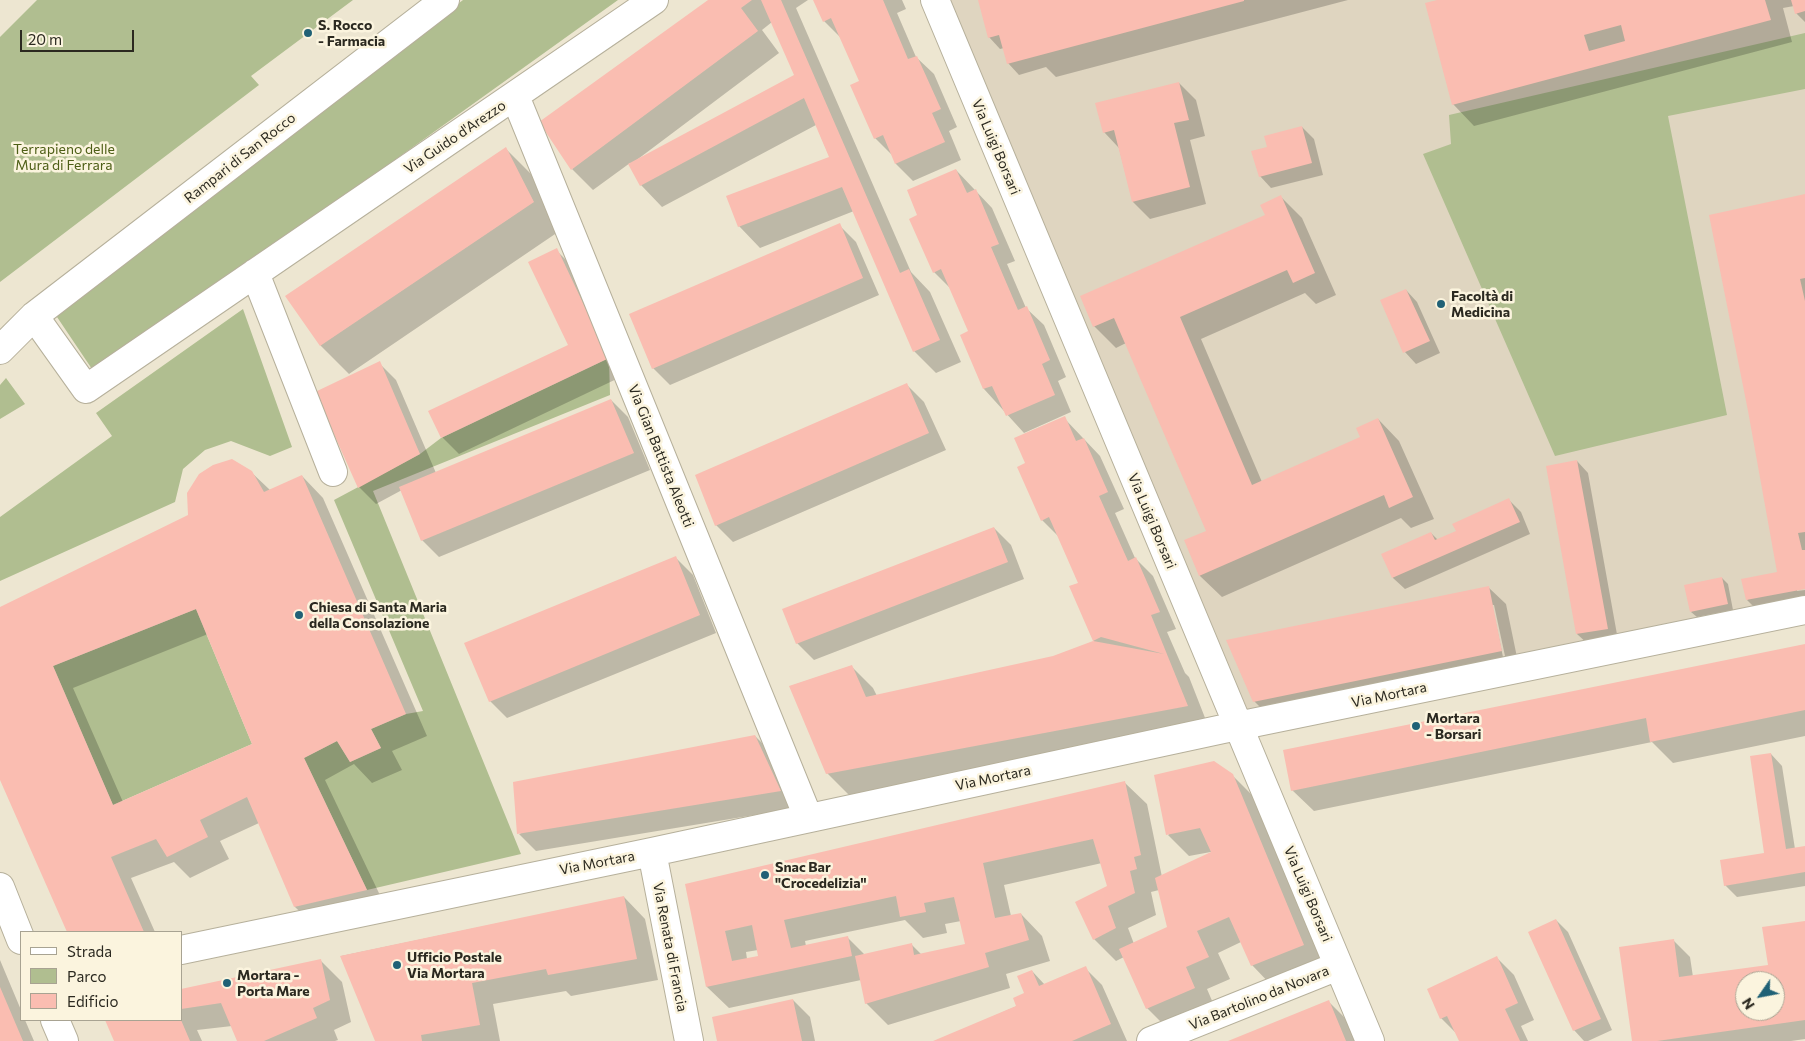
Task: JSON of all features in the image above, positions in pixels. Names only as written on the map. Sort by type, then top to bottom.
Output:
[{"type":"street","name":"Rampari di San Rocco","points":[[0,350],[34,316],[445,0]]},
{"type":"street","name":"Via Guido d'Arezzo","points":[[34,316],[86,389],[654,0]]},
{"type":"street","name":"Via Luigi Borsari","points":[[935,0],[1370,1041]]},
{"type":"street","name":"Via Gian Battista Aleotti","points":[[515,96],[808,817]]},
{"type":"street","points":[[255,273],[333,472]]},
{"type":"street","name":"Rampari di San Rocco","points":[[0,364],[34,316]]},
{"type":"street","name":"Via Mortara","points":[[182,950],[652,852],[1238,726],[1805,610]]},
{"type":"street","name":"Via Renata di Francia","points":[[652,852],[689,1041]]},
{"type":"street","points":[[0,887],[20,937]]},
{"type":"street","name":"Via Bartolino da Novara","points":[[1151,1041],[1338,966]]},
{"type":"street","points":[[55,1021],[64,1041]]},
{"type":"shaded area","name":"Facoltà di Medicina","points":[[949,0],[1805,0],[1805,607],[1253,723]]},
{"type":"green space","name":"Terrapieno delle Mura di Ferrara","points":[[37,0],[353,0],[251,76],[259,85],[0,282],[0,37]]},
{"type":"green space","points":[[463,0],[618,0],[286,238],[94,372],[55,314]]},
{"type":"green space","points":[[1805,33],[1805,89],[1668,116],[1727,415],[1555,456],[1423,154],[1451,144],[1449,115]]},
{"type":"green space","points":[[243,309],[292,447],[270,456],[231,441],[205,450],[183,469],[175,502],[0,581],[0,517],[112,436],[96,413]]},
{"type":"green space","points":[[609,358],[610,395],[373,491],[521,854],[367,890],[304,758],[337,741],[350,762],[381,748],[371,729],[406,714],[423,711],[334,500],[420,454],[441,438]]},
{"type":"green space","points":[[6,378],[25,404],[0,419],[0,385]]},
{"type":"green space","points":[[196,609],[252,744],[113,805],[53,666]]},
{"type":"building","points":[[708,0],[752,0],[741,8],[758,31],[571,170],[539,122]]},
{"type":"building","points":[[761,0],[781,0],[900,273],[909,269],[940,340],[913,352],[842,187],[738,227],[726,196],[829,157],[804,98],[640,186],[628,164],[794,75]]},
{"type":"building","points":[[813,0],[883,0],[908,59],[917,56],[941,109],[932,113],[945,142],[895,164],[883,135],[874,139],[850,85],[859,81],[831,18],[823,22]]},
{"type":"building","points":[[978,0],[1244,1],[1007,64],[999,35],[988,38]]},
{"type":"building","points":[[1437,0],[1765,0],[1771,20],[1452,105],[1425,3]],"holes":[[[1621,25],[1625,41],[1589,51],[1584,35]]]},
{"type":"building","points":[[1791,0],[1805,0],[1805,11],[1795,14]]},
{"type":"building","points":[[1179,82],[1189,120],[1174,123],[1190,187],[1132,202],[1114,130],[1103,133],[1095,103]]},
{"type":"building","points":[[1302,126],[1312,163],[1259,177],[1251,151],[1267,147],[1264,136]]},
{"type":"building","points":[[506,147],[534,202],[320,346],[285,296]]},
{"type":"building","points":[[956,169],[967,193],[976,189],[999,244],[991,247],[1018,310],[1027,306],[1050,360],[1042,364],[1055,395],[1006,416],[992,386],[983,389],[960,335],[968,331],[941,269],[933,273],[909,219],[917,215],[907,190]]},
{"type":"building","points":[[1805,194],[1805,278],[1800,279],[1805,301],[1805,532],[1798,533],[1802,550],[1805,550],[1805,589],[1746,600],[1741,579],[1777,572],[1748,411],[1709,215]]},
{"type":"building","points":[[1281,195],[1315,273],[1293,283],[1287,270],[1180,317],[1252,485],[1360,437],[1356,428],[1378,418],[1413,497],[1389,508],[1384,495],[1199,576],[1184,540],[1206,531],[1114,318],[1093,327],[1080,296],[1265,215],[1260,205]]},
{"type":"building","points":[[840,223],[863,278],[652,369],[629,314]]},
{"type":"building","points":[[557,248],[609,358],[441,438],[428,411],[568,345],[528,262]]},
{"type":"building","points":[[1406,289],[1430,341],[1403,353],[1380,300]]},
{"type":"building","points":[[380,361],[420,454],[358,488],[315,392]]},
{"type":"building","points":[[907,383],[929,433],[715,526],[695,475]]},
{"type":"building","points":[[611,399],[634,453],[421,541],[399,487]]},
{"type":"building","points":[[1065,416],[1076,441],[1084,438],[1108,492],[1099,496],[1128,561],[1136,557],[1160,612],[1151,615],[1188,706],[826,774],[789,686],[852,665],[866,697],[1053,656],[1093,641],[1069,586],[1078,583],[1049,517],[1041,521],[1017,467],[1025,463],[1014,438]],"holes":[[[1101,637],[1164,654],[1093,641]]]},
{"type":"building","points":[[232,459],[252,471],[264,492],[302,475],[406,714],[371,729],[381,748],[350,762],[337,741],[304,758],[367,890],[294,907],[247,797],[200,820],[208,837],[167,857],[156,839],[111,857],[144,931],[67,931],[0,780],[0,607],[188,515],[187,493],[199,474],[213,465]],"holes":[[[196,609],[252,744],[113,805],[53,666]]]},
{"type":"building","points":[[1577,460],[1608,629],[1576,634],[1546,466]]},
{"type":"building","points":[[1509,498],[1520,522],[1392,578],[1381,554],[1431,532],[1435,540],[1456,531],[1452,524]]},
{"type":"building","points":[[994,527],[1008,562],[796,644],[782,609]]},
{"type":"building","points":[[676,556],[700,615],[489,702],[464,643]]},
{"type":"building","points":[[1722,577],[1728,604],[1690,612],[1684,585]]},
{"type":"building","points":[[1489,586],[1502,651],[1253,702],[1226,640]]},
{"type":"building","points":[[1805,644],[1805,710],[1650,742],[1646,718],[1291,791],[1283,750]]},
{"type":"building","points":[[755,735],[781,791],[517,834],[513,782]]},
{"type":"building","points":[[1771,753],[1786,849],[1805,846],[1805,872],[1724,886],[1720,860],[1764,853],[1750,756]]},
{"type":"building","points":[[1214,761],[1233,774],[1304,945],[1251,966],[1229,917],[1197,931],[1209,957],[1186,967],[1195,988],[1146,1009],[1119,949],[1167,927],[1155,878],[1211,852],[1200,828],[1166,835],[1154,775]]},
{"type":"building","points":[[1125,781],[1141,855],[1134,857],[1137,869],[1130,871],[1135,893],[1108,906],[1116,928],[1093,940],[1075,902],[1107,886],[1093,839],[983,863],[995,918],[1021,913],[1029,940],[985,953],[989,967],[865,1004],[855,956],[912,943],[914,955],[965,944],[954,897],[924,903],[926,912],[900,917],[896,896],[784,920],[791,948],[848,936],[852,956],[706,987],[685,884]],"holes":[[[752,925],[758,956],[732,961],[725,931]]]},
{"type":"building","points":[[624,896],[637,959],[548,975],[546,969],[472,983],[480,1025],[421,1035],[422,1041],[375,1041],[340,956]]},
{"type":"building","points":[[1556,919],[1601,1019],[1573,1031],[1528,932]]},
{"type":"building","points":[[1805,921],[1805,1020],[1657,1041],[1632,1041],[1619,947],[1674,939],[1679,977],[1768,965],[1762,927]]},
{"type":"building","points":[[1497,956],[1518,1003],[1505,1009],[1520,1041],[1459,1041],[1447,1016],[1440,1019],[1427,989]]},
{"type":"building","points":[[321,959],[330,1000],[313,1008],[317,1018],[264,1041],[237,1041],[221,1003],[182,1009],[182,989]]},
{"type":"building","points":[[1086,966],[1111,1024],[1072,1041],[933,1041],[1016,1006],[1013,998],[1024,993],[1017,976],[1032,970],[1039,986]]},
{"type":"building","points":[[0,987],[23,1041],[0,1041]]},
{"type":"building","points":[[793,999],[802,1041],[717,1041],[712,1017]]},
{"type":"building","points":[[1329,1000],[1346,1041],[1228,1041]]},
{"type":"building","points":[[105,1021],[181,1021],[190,1041],[114,1041]]},
{"type":"place","name":"S. Rocco - Farmacia","points":[[308,33]]},
{"type":"place","name":"Facoltà di Medicina","points":[[1441,304]]},
{"type":"place","name":"Chiesa di Santa Maria della Consolazione","points":[[299,615]]},
{"type":"place","name":"Mortara - Borsari","points":[[1416,726]]},
{"type":"place","name":"Snac Bar \"Crocedelizia\"","points":[[765,875]]},
{"type":"place","name":"Ufficio Postale Via Mortara","points":[[397,965]]},
{"type":"place","name":"Mortara - Porta Mare","points":[[227,983]]}]
